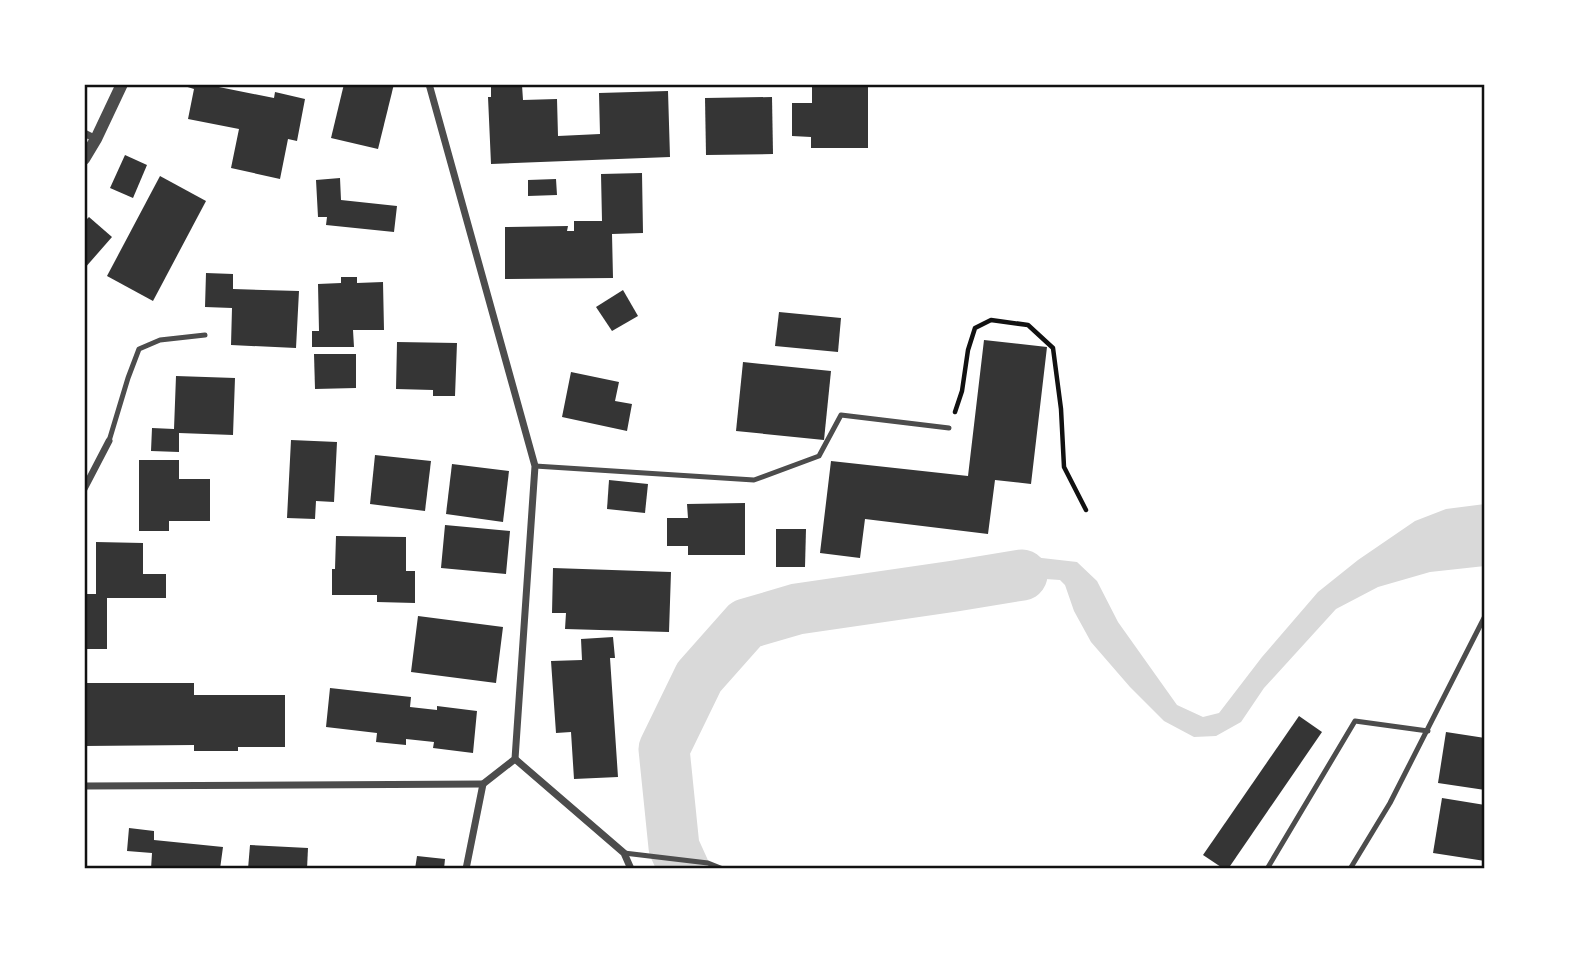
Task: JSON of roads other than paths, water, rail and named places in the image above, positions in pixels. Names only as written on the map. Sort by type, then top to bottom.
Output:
[{"type":"street","points":[[84,159],[90,136],[122,84]]},
{"type":"street","points":[[84,786],[483,784],[515,758],[535,466],[429,84]]},
{"type":"street","points":[[84,488],[109,441]]},
{"type":"street","points":[[515,758],[624,853],[631,869]]},
{"type":"street","points":[[466,869],[483,784]]},
{"type":"lane","points":[[109,441],[139,349],[160,341],[205,335]]},
{"type":"lane","points":[[535,466],[754,480],[818,456],[841,415],[949,428]]},
{"type":"lane","points":[[1350,869],[1390,803],[1485,616]]},
{"type":"lane","points":[[1267,869],[1355,721],[1428,731]]},
{"type":"lane","points":[[624,853],[708,863],[723,869]]},
{"type":"waterway","points":[[684,869],[674,847],[664,749],[699,677],[746,624],[797,609],[1022,575]]}]
